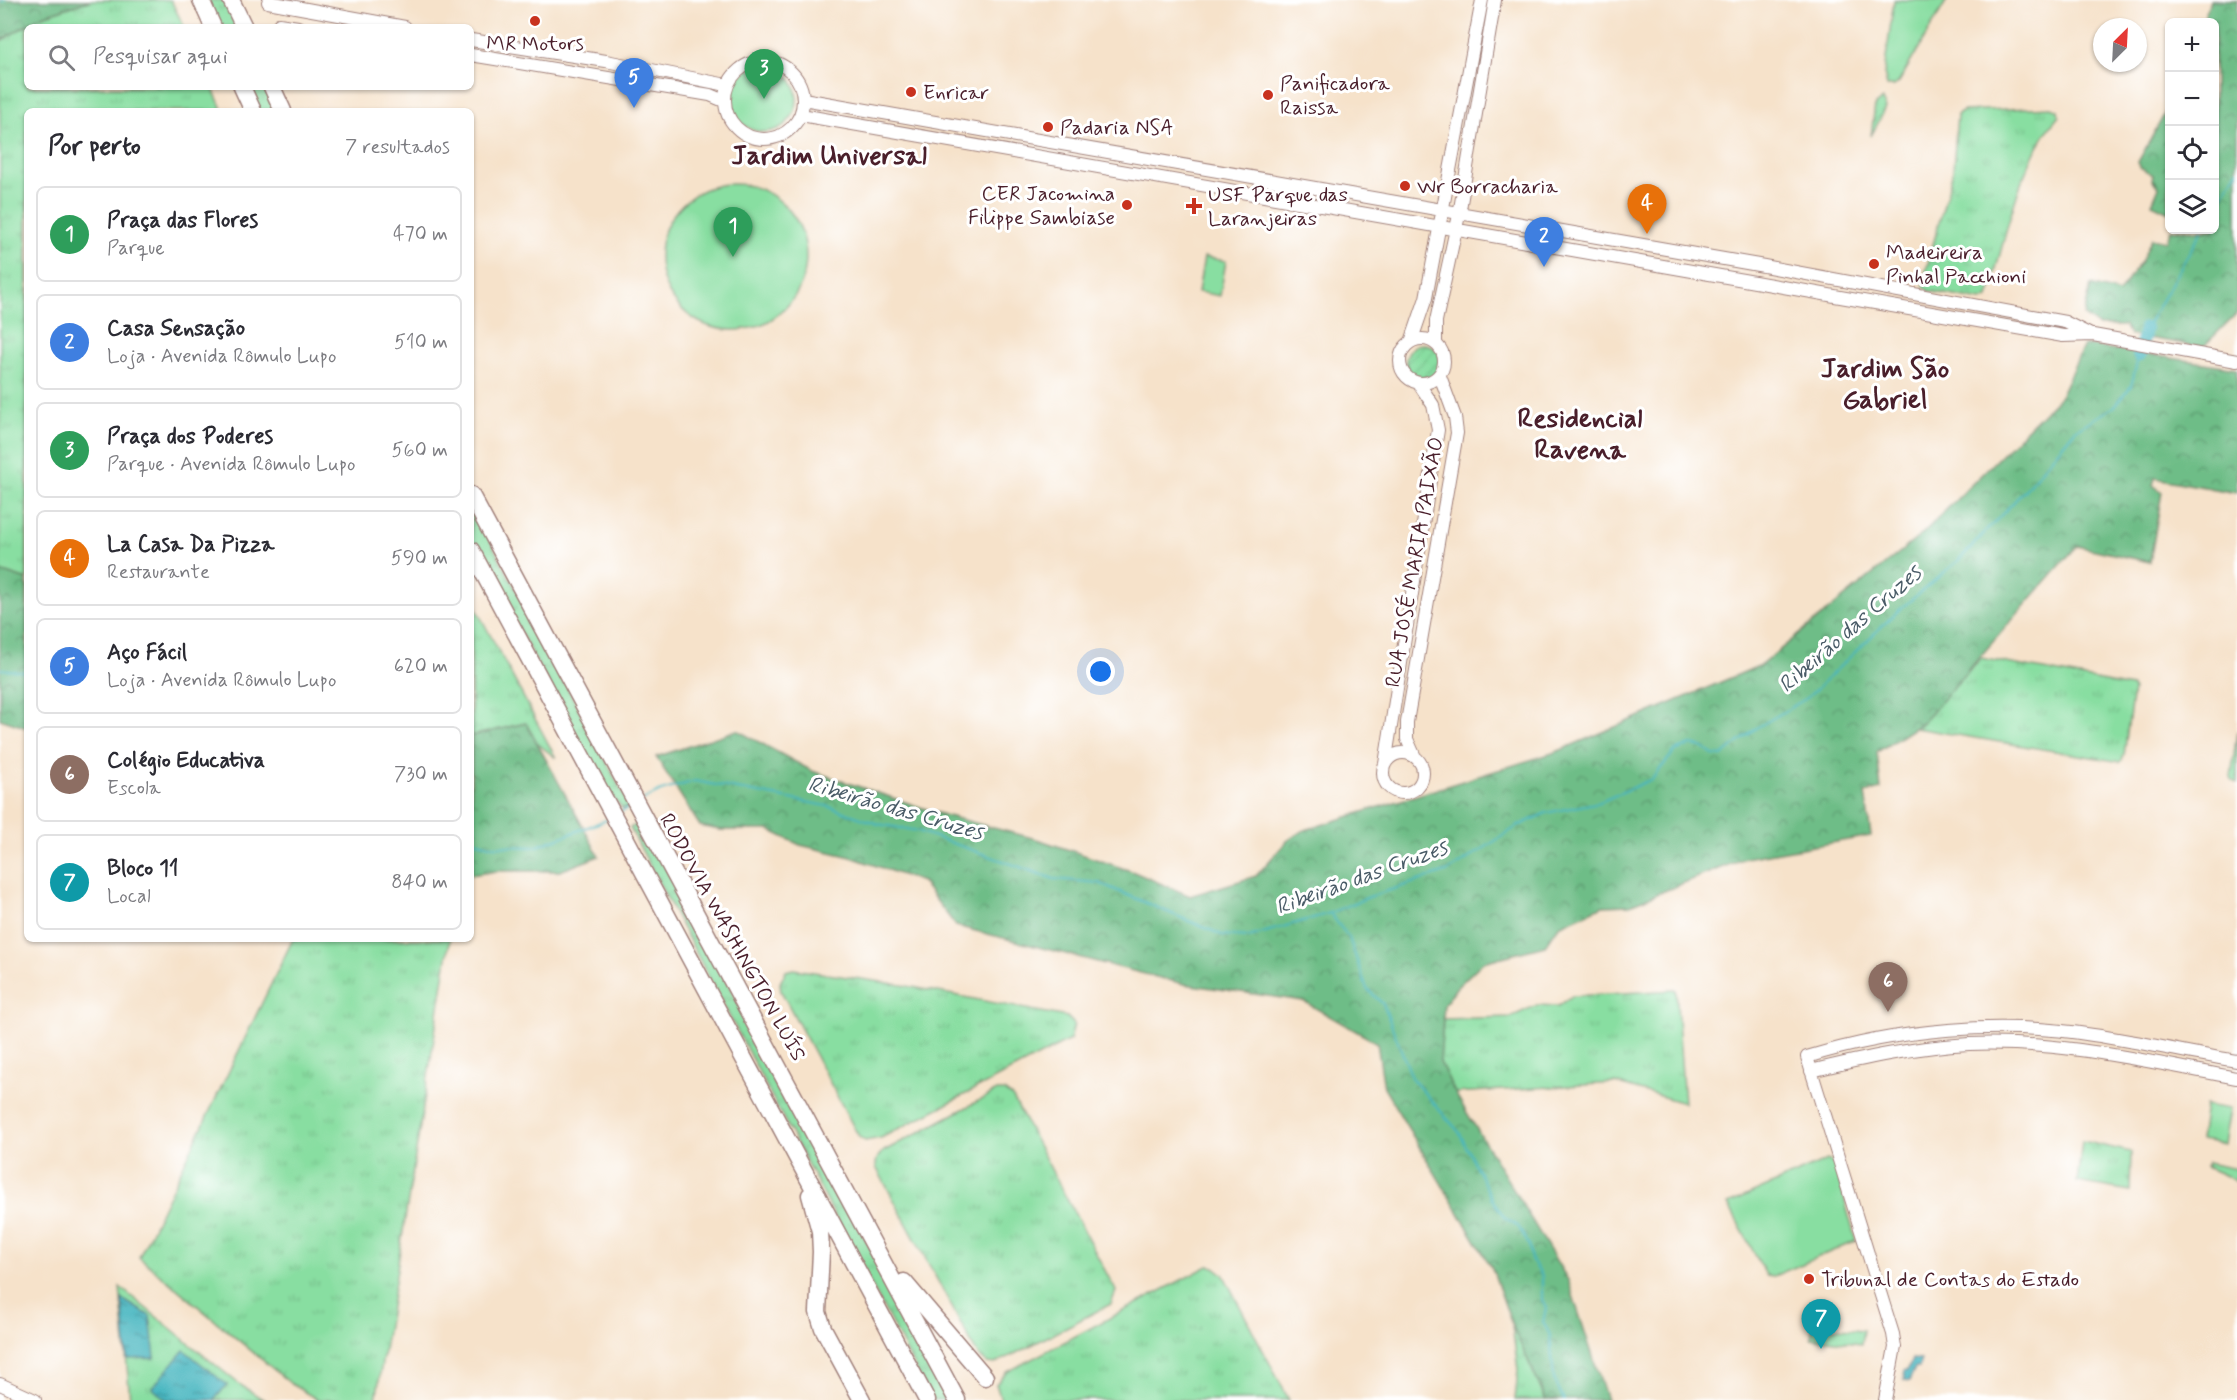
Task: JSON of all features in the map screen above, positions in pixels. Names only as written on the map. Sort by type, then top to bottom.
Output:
[{"type":"highway","points":[[201,0],[212,24]]},
{"type":"highway","points":[[231,0],[243,24]]},
{"type":"highway","points":[[243,90],[252,108]]},
{"type":"highway","points":[[273,90],[282,108]]},
{"type":"highway","name":"RODOVIA WASHINGTON LUÍS","points":[[474,501],[630,795],[957,1400]]},
{"type":"highway","points":[[474,556],[927,1400]]},
{"type":"highway","points":[[802,1165],[820,1231],[818,1312],[823,1328],[862,1400]]},
{"type":"highway","points":[[851,1201],[915,1298],[985,1377]]},
{"type":"street","points":[[1412,342],[1426,298],[1482,0]]},
{"type":"street","points":[[1436,344],[1436,321],[1459,215],[1495,0]]},
{"type":"street","points":[[268,2],[389,24]]},
{"type":"street","points":[[474,40],[606,61],[727,85]]},
{"type":"street","points":[[474,56],[710,95],[724,101]]},
{"type":"street","points":[[762,60],[778,63],[789,69],[796,78],[803,99],[801,115],[795,125],[776,138],[764,140],[750,137],[731,123],[724,101],[727,85],[741,68],[762,60]]},
{"type":"street","points":[[803,99],[1993,308],[2065,322],[2093,336]]},
{"type":"street","points":[[801,115],[2063,336],[2093,336],[2237,361]]},
{"type":"street","points":[[1429,340],[1436,344],[1445,359],[1440,376],[1434,381],[1419,384],[1406,376],[1400,363],[1405,347],[1412,342],[1429,340]]},
{"type":"street","name":"RUA JOSÉ MARIA PAIXÃO","points":[[1415,757],[1407,739],[1407,722],[1457,434],[1455,417],[1440,376]]},
{"type":"street","name":"RUA JOSÉ MARIA PAIXÃO","points":[[1385,764],[1438,430],[1433,405],[1419,384]]},
{"type":"street","points":[[1398,753],[1415,757],[1423,769],[1423,777],[1415,789],[1408,792],[1393,790],[1384,779],[1385,764],[1398,753]]},
{"type":"street","points":[[1885,1400],[1895,1347],[1867,1244],[1807,1057],[1880,1039],[1933,1031],[2018,1029],[2092,1034],[2237,1061]]},
{"type":"street","points":[[1811,1071],[1893,1052],[1935,1047],[2010,1044],[2088,1051],[2237,1078]]},
{"type":"street","points":[[0,1384],[35,1400]]},
{"type":"green space","points":[[0,0],[91,0],[24,24],[24,27],[0,41]]},
{"type":"green space","points":[[91,0],[171,0],[183,24],[29,24],[42,16]]},
{"type":"green space","points":[[206,0],[226,0],[238,24],[218,24]]},
{"type":"green space","points":[[1894,0],[1947,0],[1899,82],[1894,86],[1887,86],[1884,74]]},
{"type":"green space","points":[[2210,0],[2237,0],[2237,313],[2203,347],[2130,335],[2124,326],[2098,326],[2084,316],[2091,285],[2119,293],[2142,260],[2152,238],[2166,241],[2169,234],[2219,234],[2219,18],[2204,18]]},
{"type":"green space","points":[[24,27],[24,90],[213,90],[222,108],[24,108],[24,579],[0,571],[0,41]]},
{"type":"green space","points":[[758,66],[770,66],[788,75],[795,86],[797,99],[795,112],[788,123],[777,130],[758,132],[745,127],[736,118],[731,105],[731,93],[736,80],[745,71]]},
{"type":"green space","points":[[248,90],[268,90],[277,108],[257,108]]},
{"type":"green space","points":[[1882,100],[1886,108],[1871,136],[1875,105]]},
{"type":"green space","points":[[2052,107],[2058,110],[2059,116],[2033,156],[2023,179],[2007,227],[1988,298],[1981,301],[1929,291],[1924,286],[1924,278],[1953,171],[1957,115],[1964,111]]},
{"type":"green space","points":[[2165,113],[2165,210],[2152,204],[2159,187],[2152,180],[2153,175],[2140,167],[2138,162]]},
{"type":"green space","points":[[733,184],[761,190],[784,206],[800,229],[806,257],[800,285],[784,308],[761,324],[733,330],[705,324],[682,308],[666,285],[660,257],[666,229],[682,206],[705,190]]},
{"type":"green space","points":[[1204,257],[1226,261],[1220,296],[1198,292]]},
{"type":"green space","points":[[1423,344],[1435,349],[1440,361],[1435,373],[1423,378],[1411,373],[1406,361],[1411,349]]},
{"type":"green space","points":[[2084,345],[2237,368],[2237,493],[2155,478],[2153,485],[2162,492],[2150,562],[2077,546],[1922,723],[1877,752],[1881,789],[1865,793],[1871,836],[1745,858],[1630,905],[1603,906],[1559,926],[1545,946],[1483,962],[1456,988],[1444,1005],[1440,1062],[1455,1093],[1568,1280],[1607,1400],[1546,1400],[1512,1325],[1492,1268],[1384,1088],[1377,1043],[1303,1001],[1184,984],[956,926],[922,882],[851,857],[800,845],[769,830],[720,830],[700,826],[656,757],[737,730],[812,771],[944,815],[1040,840],[1134,872],[1190,896],[1256,876],[1287,841],[1302,831],[1556,752],[1761,665],[1921,535],[2060,396]]},
{"type":"green space","points":[[474,510],[629,805],[623,809],[604,789],[474,546]]},
{"type":"green space","points":[[0,571],[24,579],[24,727],[0,719]]},
{"type":"green space","points":[[474,605],[556,758],[538,744],[525,723],[474,735]]},
{"type":"green space","points":[[1981,658],[2131,687],[2133,690],[2124,755],[2121,762],[1915,728]]},
{"type":"green space","points":[[526,723],[599,856],[560,871],[497,871],[474,875],[474,735]]},
{"type":"green space","points":[[2237,731],[2237,783],[2232,781],[2231,777]]},
{"type":"green space","points":[[637,824],[647,841],[656,850],[952,1400],[932,1400],[630,828]]},
{"type":"green space","points":[[292,942],[450,942],[376,1400],[318,1400],[291,1384],[139,1257]]},
{"type":"green space","points":[[793,969],[902,985],[1067,1017],[1074,1024],[1070,1040],[881,1138],[865,1141],[859,1137],[781,991],[780,983],[786,971]]},
{"type":"green space","points":[[1676,990],[1684,1103],[1615,1083],[1455,1093],[1440,1062],[1443,1019],[1511,1017],[1537,1005],[1558,1006],[1572,996]]},
{"type":"green space","points":[[997,1091],[1004,1091],[1013,1098],[1116,1291],[1111,1304],[995,1364],[987,1363],[978,1355],[876,1167],[876,1162],[884,1151]]},
{"type":"green space","points":[[2205,1105],[2230,1109],[2224,1144],[2200,1140]]},
{"type":"green space","points":[[2082,1141],[2131,1152],[2130,1191],[2077,1182]]},
{"type":"green space","points":[[1827,1160],[1834,1162],[1856,1241],[1774,1276],[1766,1275],[1728,1204]]},
{"type":"green space","points":[[2207,1163],[2237,1169],[2237,1181],[2206,1167]]},
{"type":"green space","points":[[1208,1266],[1214,1267],[1223,1274],[1289,1400],[1001,1400],[996,1384],[1007,1372]]},
{"type":"green space","points":[[120,1287],[239,1384],[264,1400],[130,1400]]},
{"type":"green space","points":[[1512,1325],[1546,1400],[1515,1400],[1518,1370]]},
{"type":"green space","points":[[1813,1326],[1863,1330],[1861,1344],[1811,1338]]},
{"type":"water","points":[[122,1299],[150,1316],[155,1358],[127,1359]]},
{"type":"water","points":[[184,1350],[227,1385],[214,1400],[167,1400],[152,1388]]},
{"type":"water","points":[[1912,1359],[1921,1360],[1919,1368],[1915,1368],[1909,1381],[1903,1380],[1905,1370],[1908,1370]]},
{"type":"waterway","points":[[0,2],[5,0]]},
{"type":"waterway","name":"Ribeirão das Cruzes","points":[[2219,201],[2237,170]]},
{"type":"waterway","name":"Ribeirão das Cruzes","points":[[2145,329],[2200,234]]},
{"type":"waterway","name":"Ribeirão das Cruzes","points":[[2139,355],[2145,329]]},
{"type":"waterway","name":"Ribeirão das Cruzes","points":[[643,800],[661,791],[695,781],[827,806],[878,824],[918,831],[1054,879],[1099,883],[1222,935],[1249,937],[1330,913],[1369,897],[1449,871],[1518,826],[1546,813],[1600,802],[1652,779],[1675,751],[1691,745],[1702,747],[1713,755],[1722,756],[1758,727],[1807,698],[1899,610],[1958,561],[2023,492],[2075,430],[2114,407],[2131,386],[2139,355]]},
{"type":"waterway","name":"Ribeirão das Cruzes","points":[[0,669],[24,672]]},
{"type":"waterway","name":"Ribeirão das Cruzes","points":[[619,813],[630,807]]},
{"type":"waterway","name":"Ribeirão das Cruzes","points":[[474,841],[493,846],[535,847],[609,819]]},
{"type":"waterway","points":[[1330,913],[1349,938],[1367,989],[1383,1004],[1413,1080],[1459,1132],[1492,1199],[1505,1218],[1518,1226],[1529,1245],[1531,1259],[1542,1276],[1542,1300],[1546,1308],[1543,1322],[1550,1335],[1554,1379],[1564,1400]]},
{"type":"place","name":"MR Motors","points":[[535,21]]},
{"type":"place","name":"Enricar","points":[[911,92]]},
{"type":"place","name":"Panificadora Raissa","points":[[1268,95]]},
{"type":"place","name":"Praça dos Poderes","points":[[764,99]]},
{"type":"place","name":"Aço Fácil","points":[[634,108]]},
{"type":"place","name":"Padaria NSA","points":[[1048,127]]},
{"type":"place","name":"Wr Borracharia","points":[[1405,186]]},
{"type":"place","name":"CER Jacomina Filippe Sambiase","points":[[1127,205]]},
{"type":"place","name":"USF Parque das Laranjeiras","points":[[1194,206]]},
{"type":"place","name":"La Casa Da Pizza","points":[[1647,234]]},
{"type":"place","name":"Praça das Flores","points":[[733,257]]},
{"type":"place","name":"Madeireira Pinhal Pacchioni","points":[[1874,264]]},
{"type":"place","name":"Casa Sensação","points":[[1544,267]]},
{"type":"place","name":"Colégio Educativa","points":[[1888,1012]]},
{"type":"place","name":"Tribunal de Contas do Estado","points":[[1809,1279]]},
{"type":"place","name":"Bloco 11","points":[[1821,1349]]},
{"type":"district","name":"Jardim Universal","points":[[829,155]]},
{"type":"district","name":"Jardim São Gabriel","points":[[1885,384]]},
{"type":"district","name":"Residencial Ravena","points":[[1580,434]]}]
